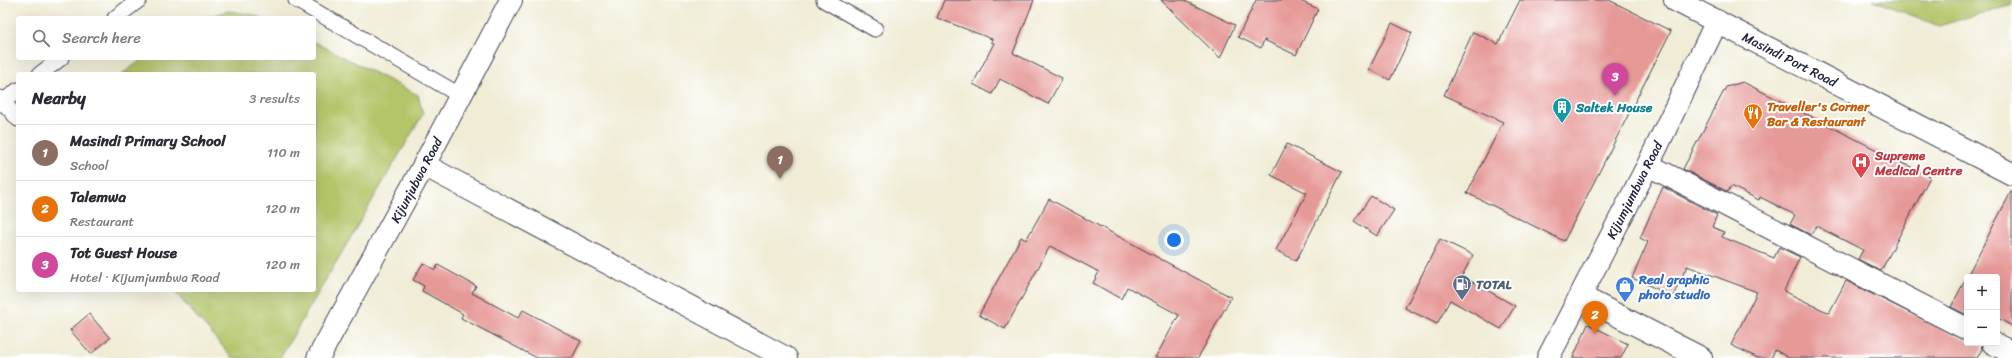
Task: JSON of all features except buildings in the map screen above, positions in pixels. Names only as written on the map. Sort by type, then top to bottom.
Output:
[{"type":"street","name":"Kijunjubwa Road","points":[[318,358],[424,165],[511,0]]},
{"type":"street","name":"Masindi Port Road","points":[[1675,0],[2012,174]]},
{"type":"street","name":"Kijumjumbwa Road","points":[[1548,358],[1648,165],[1717,21]]},
{"type":"street","points":[[424,165],[786,358]]},
{"type":"street","points":[[1648,165],[1964,328]]},
{"type":"street","points":[[1580,296],[1700,358]]},
{"type":"street","points":[[1999,346],[2012,353]]},
{"type":"lane","points":[[118,16],[139,0]]},
{"type":"lane","points":[[296,0],[460,96]]},
{"type":"lane","points":[[824,0],[875,30]]},
{"type":"lane","points":[[43,72],[58,60]]},
{"type":"lane","points":[[16,91],[1,101],[16,117]]},
{"type":"green space","points":[[1873,0],[2012,0],[2012,4],[1939,26]]},
{"type":"green space","points":[[228,11],[256,16],[211,16]]},
{"type":"green space","points":[[316,43],[418,95],[423,114],[280,358],[235,358],[231,356],[175,292],[316,292],[316,72],[125,72],[141,60],[316,60]]},
{"type":"place","name":"Tot Guest House","points":[[1615,96]]},
{"type":"place","name":"Saltek House","points":[[1562,124]]},
{"type":"place","name":"Traveller's Corner Bar & Restaurant","points":[[1753,130]]},
{"type":"place","name":"Masindi Primary School","points":[[780,179]]},
{"type":"place","name":"Supreme Medical Centre","points":[[1861,179]]},
{"type":"place","name":"TOTAL","points":[[1462,301]]},
{"type":"place","name":"Real graphic photo studio","points":[[1625,303]]},
{"type":"place","name":"Talemwa","points":[[1595,334]]}]
